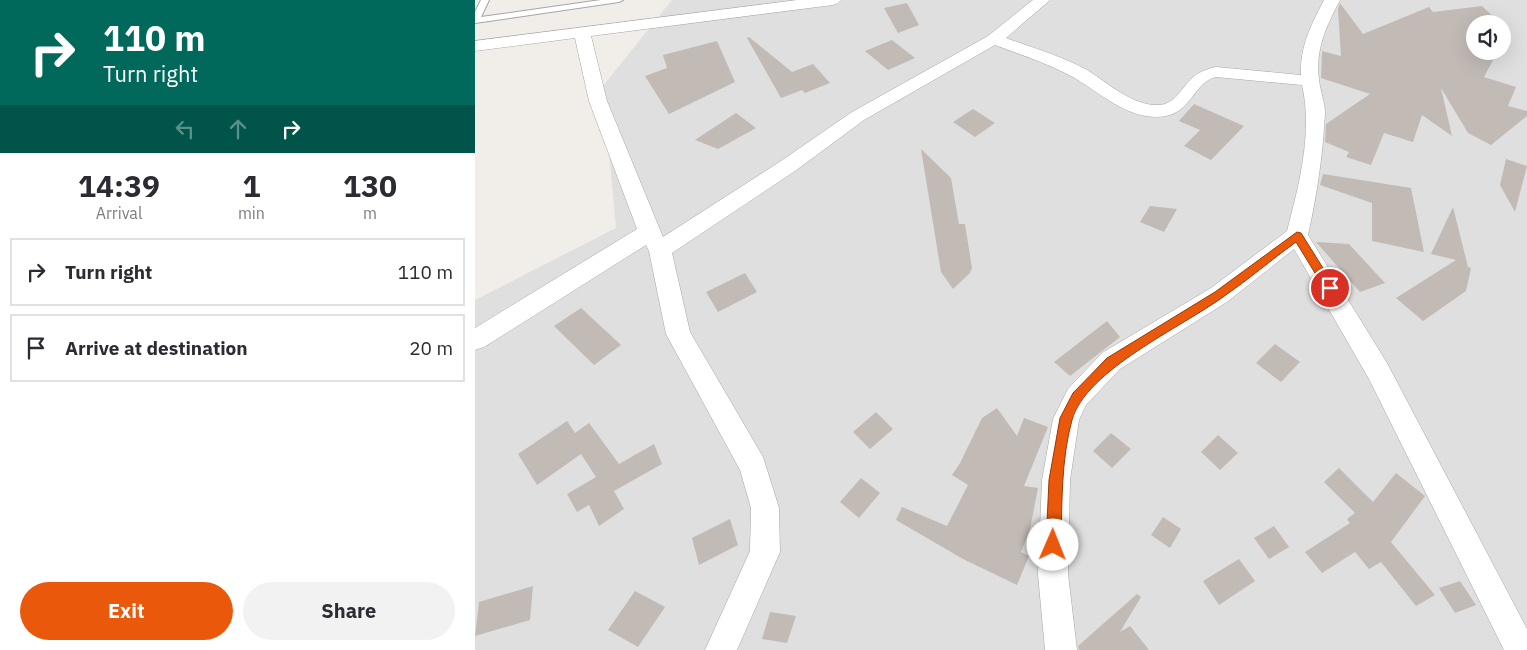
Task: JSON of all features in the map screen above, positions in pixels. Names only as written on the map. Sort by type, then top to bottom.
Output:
[{"type":"street","points":[[475,46],[833,0]]},
{"type":"street","points":[[475,340],[788,166],[858,116],[994,39],[1042,0]]},
{"type":"street","points":[[1061,650],[1053,574],[1056,480],[1066,418],[1077,397],[1111,362],[1219,295],[1297,235],[1306,198],[1316,107],[1311,81],[1309,49],[1333,0]]},
{"type":"street","points":[[582,33],[598,101],[654,241],[678,334],[753,466],[765,508],[765,552],[721,650]]},
{"type":"street","points":[[994,39],[1071,69],[1108,91],[1122,102],[1148,110],[1166,110],[1176,105],[1204,75],[1216,72],[1311,81]]},
{"type":"street","points":[[1297,235],[1378,371],[1521,650]]},
{"type":"lane","points":[[475,20],[485,0]]},
{"type":"lane","points":[[475,20],[583,2],[619,0]]},
{"type":"shaded area","points":[[672,0],[1527,0],[1527,650],[475,650],[475,300],[616,228],[603,86]]},
{"type":"building","points":[[907,3],[919,25],[898,33],[884,8]]},
{"type":"building","points":[[1340,3],[1363,34],[1429,7],[1433,12],[1482,6],[1492,15],[1466,15],[1466,60],[1493,60],[1484,77],[1516,87],[1508,106],[1527,111],[1527,116],[1491,145],[1468,133],[1441,88],[1452,136],[1422,115],[1413,142],[1384,133],[1371,165],[1346,157],[1349,152],[1325,142],[1326,124],[1370,94],[1321,78],[1322,51],[1341,56],[1338,9]]},
{"type":"building","points":[[749,37],[792,72],[813,64],[830,83],[805,93],[802,90],[781,98],[747,38]]},
{"type":"building","points":[[892,40],[915,58],[888,70],[865,51]]},
{"type":"building","points":[[717,41],[735,82],[669,114],[645,76],[667,68],[663,55]]},
{"type":"building","points":[[1194,104],[1244,126],[1211,160],[1184,146],[1200,130],[1179,121]]},
{"type":"building","points":[[973,109],[995,123],[975,137],[953,122]]},
{"type":"building","points":[[736,113],[756,128],[718,149],[695,140]]},
{"type":"building","points":[[921,149],[951,178],[959,224],[965,224],[972,268],[970,273],[953,289],[941,272]]},
{"type":"building","points":[[1506,159],[1527,166],[1515,212],[1500,185]]},
{"type":"building","points":[[1323,174],[1411,188],[1424,252],[1372,241],[1372,203],[1320,185]]},
{"type":"building","points":[[1150,206],[1177,209],[1164,232],[1140,222]]},
{"type":"building","points":[[1453,207],[1468,267],[1471,268],[1466,291],[1423,321],[1396,298],[1456,260],[1431,254]]},
{"type":"building","points":[[1316,242],[1349,244],[1385,283],[1360,292]]},
{"type":"building","points":[[745,273],[757,292],[718,312],[706,292]]},
{"type":"building","points":[[581,308],[621,345],[594,365],[554,326]]},
{"type":"building","points":[[1107,321],[1120,337],[1070,376],[1054,362]]},
{"type":"building","points":[[1275,344],[1300,362],[1281,382],[1256,363]]},
{"type":"building","points":[[997,408],[1017,436],[1024,418],[1048,427],[1024,486],[1038,488],[1030,529],[1021,552],[1029,556],[1017,585],[963,559],[896,520],[902,507],[947,526],[968,485],[952,475],[982,418]]},
{"type":"building","points":[[876,412],[893,429],[870,449],[853,432]]},
{"type":"building","points":[[567,421],[575,433],[589,423],[619,464],[654,444],[662,464],[614,491],[624,509],[599,526],[589,505],[577,512],[567,494],[596,477],[581,454],[537,485],[518,454]]},
{"type":"building","points":[[1111,433],[1131,449],[1112,468],[1093,451]]},
{"type":"building","points":[[1218,435],[1238,453],[1220,470],[1201,452]]},
{"type":"building","points":[[1339,468],[1373,502],[1396,473],[1425,496],[1391,542],[1435,595],[1416,606],[1381,562],[1369,569],[1355,552],[1322,573],[1305,552],[1350,523],[1347,519],[1355,513],[1324,482]]},
{"type":"building","points":[[861,478],[880,493],[859,518],[840,502]]},
{"type":"building","points":[[1163,517],[1181,529],[1170,548],[1151,535]]},
{"type":"building","points":[[730,519],[738,545],[699,565],[692,538]]},
{"type":"building","points":[[1274,526],[1289,547],[1269,559],[1254,538]]},
{"type":"building","points":[[1239,559],[1255,581],[1219,605],[1203,581]]},
{"type":"building","points":[[1460,581],[1476,605],[1455,613],[1439,588]]},
{"type":"building","points":[[533,586],[530,620],[475,636],[479,602]]},
{"type":"building","points":[[635,591],[665,607],[638,647],[608,630]]},
{"type":"building","points":[[1137,594],[1141,597],[1120,632],[1130,626],[1149,650],[1079,650],[1078,646]]},
{"type":"building","points":[[770,612],[796,616],[787,643],[762,639]]},
{"type":"route","points":[[1053,545],[1056,480],[1066,418],[1077,397],[1111,362],[1219,295],[1297,235],[1330,288]]}]
